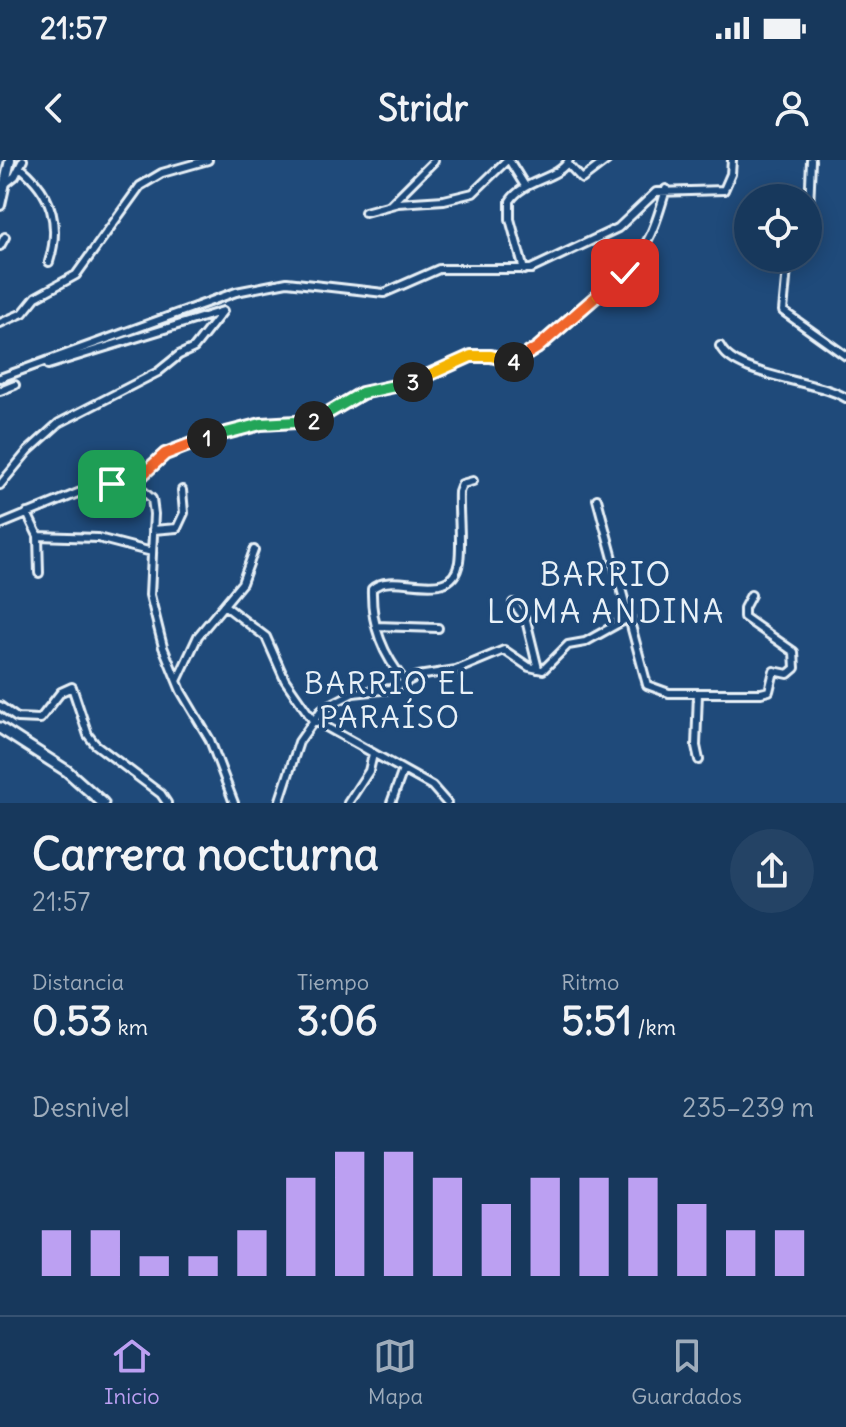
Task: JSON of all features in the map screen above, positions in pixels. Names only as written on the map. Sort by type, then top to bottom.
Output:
[{"type":"main road","points":[[0,205],[10,160]]},
{"type":"main road","points":[[0,728],[67,771],[103,803]]},
{"type":"street","points":[[0,323],[23,313],[36,297],[76,275],[149,178],[208,160]]},
{"type":"street","points":[[365,212],[473,193],[508,160],[525,186]]},
{"type":"street","points":[[524,270],[509,206],[513,195],[568,162],[582,179],[607,160]]},
{"type":"street","points":[[0,379],[236,292],[275,283],[384,293],[439,269],[524,270],[540,266],[605,236],[626,222],[650,196],[666,189],[724,190],[731,174],[732,160]]},
{"type":"street","points":[[810,184],[811,160]]},
{"type":"street","points":[[389,206],[434,161]]},
{"type":"street","points":[[5,184],[22,164],[40,187],[54,214],[56,235],[49,262]]},
{"type":"street","points":[[0,525],[90,488],[132,481],[165,454],[191,444],[261,424],[314,421],[362,393],[407,385],[456,360],[481,355],[512,363],[521,361],[625,273],[639,257],[650,240],[666,189]]},
{"type":"street","points":[[0,246],[5,237]]},
{"type":"street","points":[[787,272],[783,311],[846,356]]},
{"type":"street","points":[[0,379],[223,311],[194,348],[179,355],[158,372],[59,423],[28,451],[0,485]]},
{"type":"street","points":[[720,346],[728,356],[755,371],[796,378],[846,398]]},
{"type":"street","points":[[0,391],[15,385]]},
{"type":"street","points":[[132,481],[152,499],[150,595],[163,647],[177,681],[210,740],[234,803]]},
{"type":"street","points":[[406,683],[381,646],[372,589],[378,583],[427,586],[442,583],[454,575],[459,562],[459,492],[462,484],[473,481]]},
{"type":"street","points":[[153,530],[177,528],[184,513],[182,490]]},
{"type":"street","points":[[597,499],[647,685],[669,693],[769,691],[774,671],[788,674],[795,668],[794,652],[744,617],[744,608],[751,595]]},
{"type":"street","points":[[27,513],[38,536],[39,573]]},
{"type":"street","points":[[38,536],[98,538],[152,552]]},
{"type":"street","points":[[177,681],[198,636],[242,583],[254,550]]},
{"type":"street","points":[[513,603],[526,620],[538,669]]},
{"type":"street","points":[[224,605],[266,637],[285,680],[312,719],[432,786],[447,803]]},
{"type":"street","points":[[538,669],[553,662],[559,650],[585,642],[630,617]]},
{"type":"street","points":[[376,626],[438,628]]},
{"type":"street","points":[[279,803],[299,742],[312,719],[341,697],[391,689],[418,676],[456,670],[504,650],[538,669]]},
{"type":"street","points":[[0,706],[17,718],[40,719],[61,692],[72,687],[88,735],[95,744],[161,794],[167,803]]},
{"type":"street","points":[[698,693],[696,746],[699,760]]},
{"type":"street","points":[[348,803],[369,771],[373,754]]},
{"type":"street","points":[[391,803],[403,770]]},
{"type":"district","name":"BARRIO LOMA ANDINA","points":[[606,592]]},
{"type":"district","name":"BARRIO EL PARAÍSO","points":[[390,700]]},
{"type":"route","points":[[112,484],[138,479],[165,454],[221,433],[261,424],[306,424],[362,393],[407,385],[456,360],[481,355],[512,363],[521,361],[625,273]]}]
